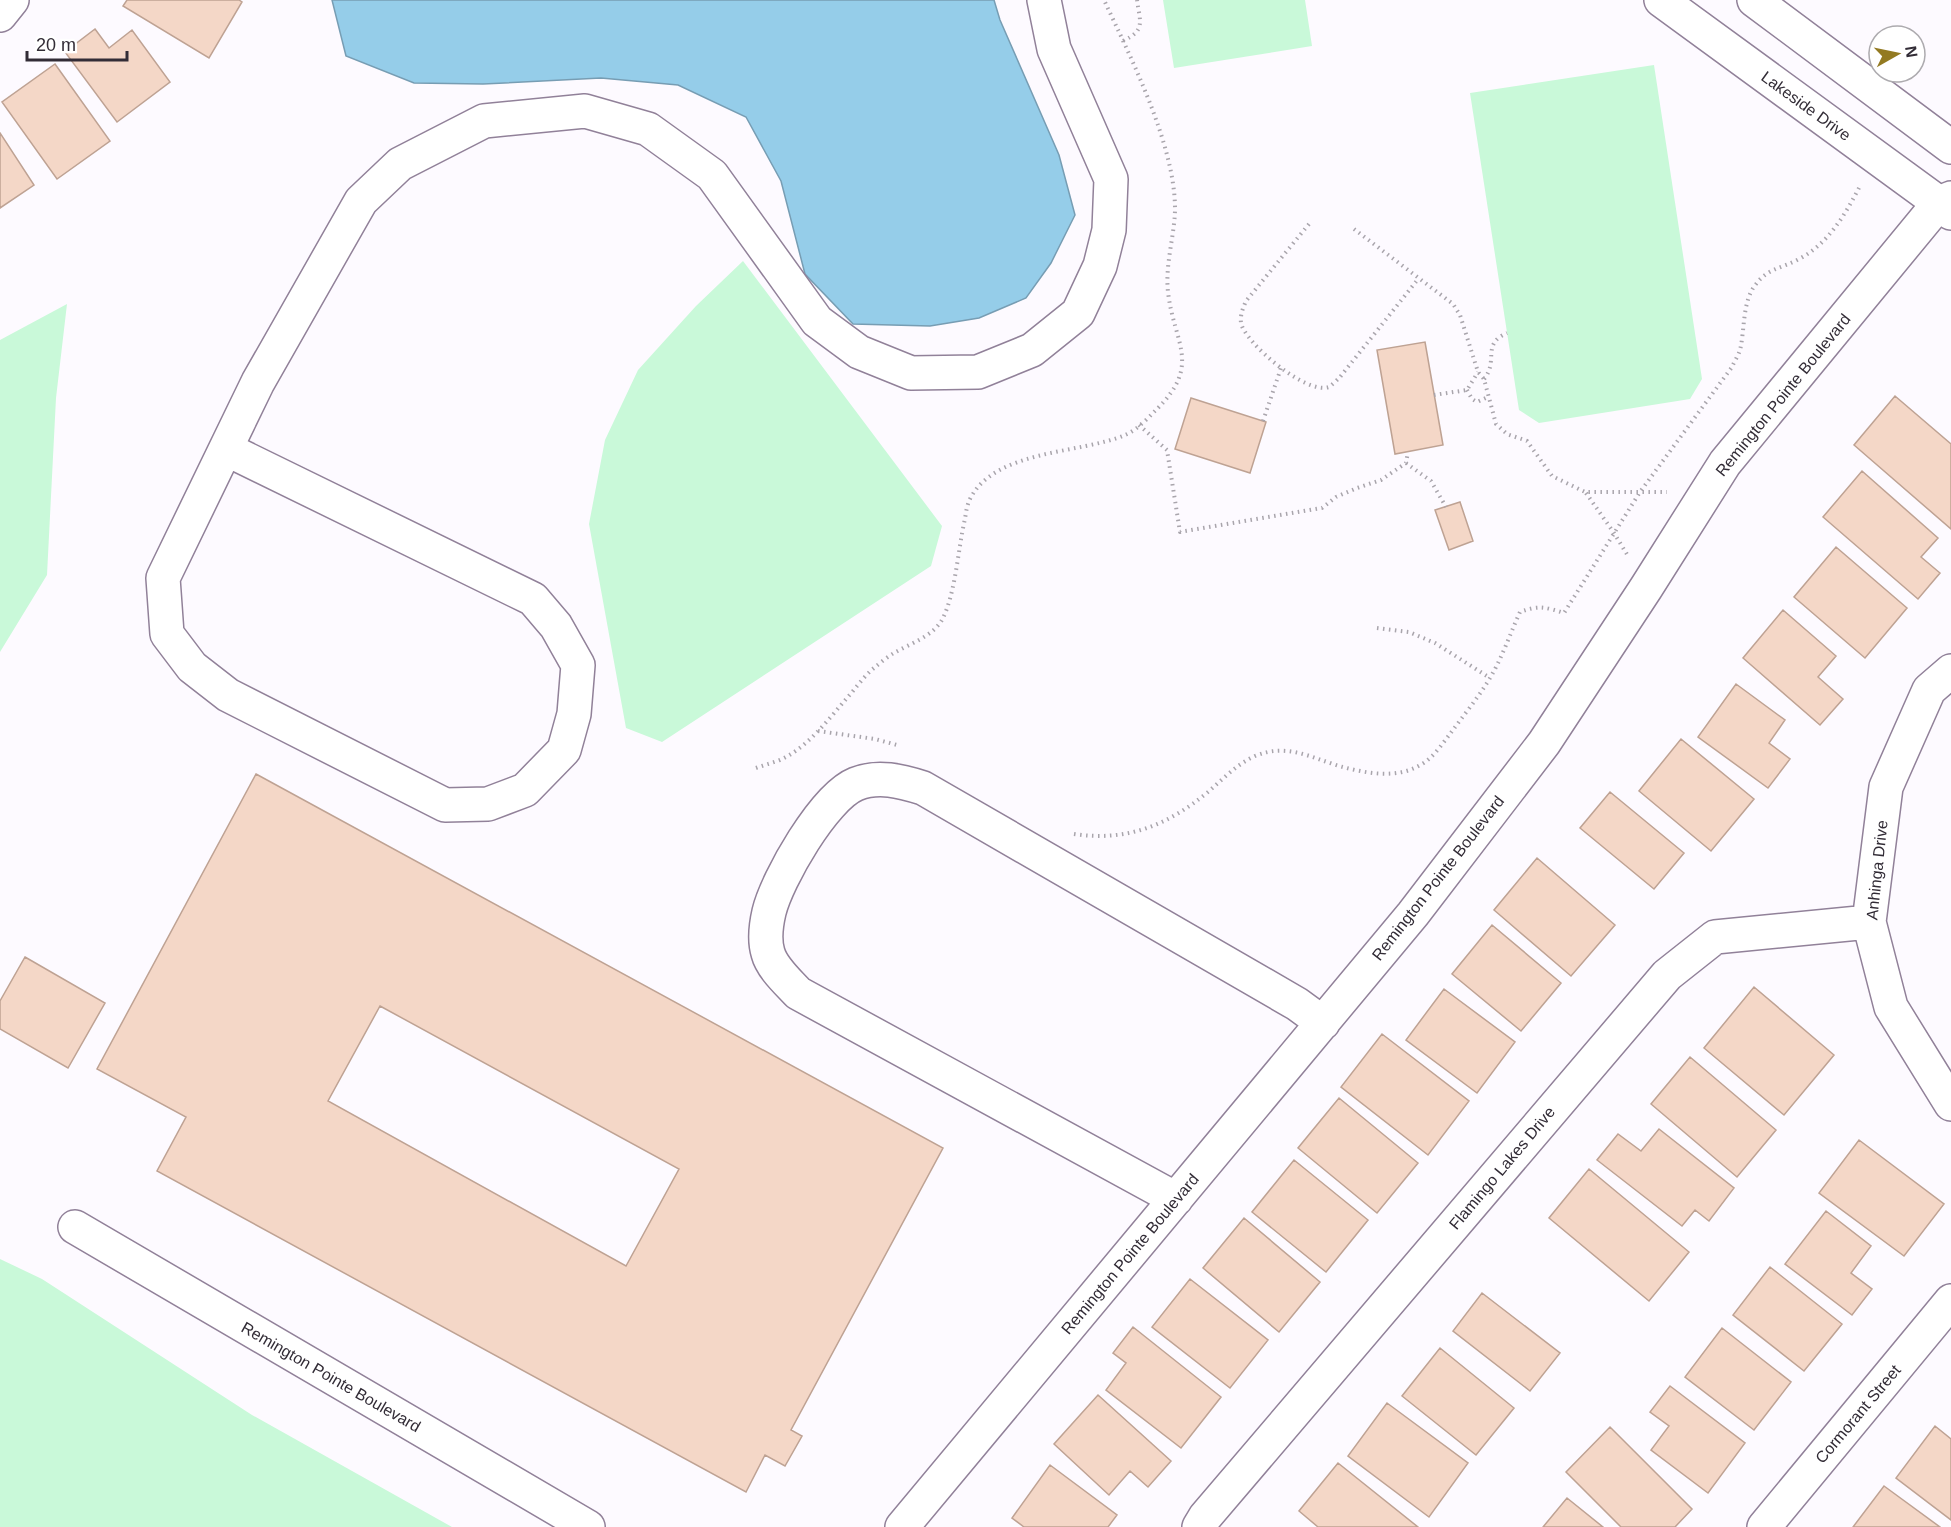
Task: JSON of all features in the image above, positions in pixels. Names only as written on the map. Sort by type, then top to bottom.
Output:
[{"type":"street","points":[[0,15],[12,0]]},
{"type":"street","points":[[226,449],[533,599],[556,626],[578,665],[574,714],[564,750],[525,790],[488,804],[445,805],[228,695],[192,668],[167,634],[163,578],[258,382],[361,201],[400,164],[484,121],[585,111],[648,129],[712,175],[817,321],[859,352],[911,374],[978,372],[1032,350],[1078,313],[1100,266],[1109,230],[1111,179],[1054,49],[1044,0]]},
{"type":"street","name":"Lakeside Drive","points":[[1660,0],[1947,205]]},
{"type":"street","points":[[1754,0],[1947,137],[1947,205]]},
{"type":"street","name":"Remington Pointe Boulevard","points":[[902,1527],[1413,914],[1544,743],[1725,464],[1947,205]]},
{"type":"street","name":"Anhinga Drive","points":[[1951,671],[1929,690],[1886,787],[1869,922],[1892,1007],[1951,1104]]},
{"type":"street","points":[[1176,1199],[798,993],[780,974],[768,955],[765,938],[769,910],[807,832],[837,798],[854,785],[874,779],[903,781],[923,788],[1297,1004],[1323,1023]]},
{"type":"street","name":"Flamingo Lakes Drive","points":[[1199,1527],[1205,1517],[1667,975],[1715,938],[1869,922]]},
{"type":"street","name":"Remington Pointe Boulevard","points":[[75,1227],[588,1527]]},
{"type":"street","name":"Cormorant Street","points":[[1764,1527],[1951,1301]]},
{"type":"path","points":[[756,768],[782,759],[808,741],[871,670],[895,653],[924,638],[942,621],[949,604],[969,500],[982,482],[1007,467],[1035,456],[1098,443],[1127,434],[1170,396],[1179,381],[1182,363],[1180,340],[1173,320],[1168,291],[1169,257],[1175,211],[1173,183],[1165,148],[1144,89],[1104,0]]},
{"type":"path","points":[[1123,41],[1139,30],[1137,0]]},
{"type":"path","points":[[1072,834],[1092,837],[1115,835],[1160,825],[1181,813],[1237,767],[1256,756],[1276,751],[1297,752],[1336,765],[1379,774],[1403,771],[1422,764],[1437,751],[1490,678],[1520,612],[1534,607],[1546,607],[1564,614],[1640,492],[1732,367],[1740,352],[1754,285],[1768,271],[1798,260],[1821,244],[1834,230],[1849,207],[1876,156]]},
{"type":"path","points":[[1308,224],[1246,301],[1241,314],[1241,324],[1245,333],[1281,368],[1303,383],[1329,387],[1340,377],[1419,278]]},
{"type":"path","points":[[1354,229],[1453,304],[1460,315],[1478,372],[1484,379],[1496,424],[1507,434],[1527,441],[1552,476],[1585,492],[1707,491]]},
{"type":"path","points":[[1484,379],[1492,366],[1492,345],[1499,336],[1507,333]]},
{"type":"path","points":[[1263,421],[1281,368]]},
{"type":"path","points":[[1434,395],[1467,390],[1478,372]]},
{"type":"path","points":[[1467,390],[1472,399],[1477,402],[1488,397]]},
{"type":"path","points":[[1139,425],[1167,450],[1180,532],[1322,508],[1346,492],[1381,480],[1406,463],[1408,452]]},
{"type":"path","points":[[1406,463],[1431,481],[1446,507]]},
{"type":"path","points":[[1585,492],[1614,533],[1646,588]]},
{"type":"path","points":[[1377,628],[1409,632],[1435,643],[1490,678]]},
{"type":"path","points":[[818,730],[883,740],[904,750]]},
{"type":"green space","points":[[1163,0],[1305,0],[1312,46],[1174,68]]},
{"type":"green space","points":[[1654,65],[1702,379],[1690,399],[1539,423],[1519,410],[1470,93]]},
{"type":"green space","points":[[743,261],[942,526],[931,566],[662,742],[626,728],[589,524],[605,440],[638,370],[696,306]]},
{"type":"green space","points":[[67,304],[56,398],[47,575],[0,652],[0,340]]},
{"type":"green space","points":[[0,1259],[42,1279],[252,1415],[452,1527],[0,1527]]},
{"type":"water","points":[[332,0],[994,0],[1000,20],[1059,155],[1075,215],[1051,263],[1026,298],[979,318],[930,326],[853,324],[805,274],[781,181],[746,117],[678,85],[601,78],[483,84],[414,83],[346,56]]},
{"type":"building","points":[[127,0],[239,0],[242,2],[209,58],[123,6]]},
{"type":"building","points":[[95,29],[109,48],[132,30],[170,82],[117,122],[65,52]]},
{"type":"building","points":[[55,64],[110,141],[57,179],[2,102]]},
{"type":"building","points":[[0,133],[34,185],[0,208]]},
{"type":"building","points":[[1425,342],[1443,445],[1395,454],[1377,350]]},
{"type":"building","points":[[1895,396],[1951,444],[1951,529],[1854,445]]},
{"type":"building","points":[[1191,398],[1266,422],[1250,473],[1175,449]]},
{"type":"building","points":[[1862,471],[1938,538],[1921,557],[1940,573],[1918,599],[1823,517]]},
{"type":"building","points":[[1460,502],[1473,541],[1449,550],[1435,510]]},
{"type":"building","points":[[1836,547],[1907,608],[1865,658],[1794,597]]},
{"type":"building","points":[[1783,610],[1836,656],[1818,677],[1843,699],[1820,725],[1743,658]]},
{"type":"building","points":[[1736,684],[1785,720],[1769,743],[1790,759],[1768,788],[1698,737]]},
{"type":"building","points":[[1681,739],[1754,799],[1711,851],[1639,791]]},
{"type":"building","points":[[256,774],[943,1148],[791,1430],[802,1436],[785,1466],[765,1455],[746,1492],[157,1171],[186,1117],[97,1069]],"holes":[[[380,1006],[679,1169],[626,1266],[328,1101]]]},
{"type":"building","points":[[1610,792],[1684,853],[1654,889],[1580,828]]},
{"type":"building","points":[[1537,858],[1615,925],[1571,976],[1494,910]]},
{"type":"building","points":[[1492,925],[1561,983],[1521,1031],[1452,974]]},
{"type":"building","points":[[25,957],[105,1003],[68,1068],[0,1029],[0,1001]]},
{"type":"building","points":[[1754,987],[1834,1055],[1784,1115],[1704,1048]]},
{"type":"building","points":[[1444,989],[1515,1042],[1477,1093],[1406,1040]]},
{"type":"building","points":[[1382,1034],[1469,1101],[1428,1155],[1341,1087]]},
{"type":"building","points":[[1690,1057],[1776,1130],[1737,1177],[1651,1104]]},
{"type":"building","points":[[1339,1098],[1418,1163],[1377,1213],[1298,1148]]},
{"type":"building","points":[[1659,1129],[1734,1188],[1709,1221],[1695,1210],[1682,1226],[1597,1160],[1618,1134],[1641,1151]]},
{"type":"building","points":[[1859,1140],[1944,1204],[1904,1256],[1819,1193]]},
{"type":"building","points":[[1294,1160],[1368,1220],[1326,1272],[1252,1212]]},
{"type":"building","points":[[1589,1169],[1689,1252],[1649,1301],[1549,1218]]},
{"type":"building","points":[[1826,1211],[1871,1246],[1851,1273],[1872,1289],[1852,1315],[1785,1264]]},
{"type":"building","points":[[1244,1218],[1320,1282],[1279,1332],[1203,1268]]},
{"type":"building","points":[[1770,1267],[1842,1324],[1804,1371],[1733,1315]]},
{"type":"building","points":[[1190,1279],[1268,1340],[1230,1388],[1152,1327]]},
{"type":"building","points":[[1482,1293],[1560,1353],[1530,1391],[1453,1331]]},
{"type":"building","points":[[1133,1327],[1221,1397],[1181,1448],[1106,1390],[1126,1363],[1113,1353]]},
{"type":"building","points":[[1722,1328],[1791,1382],[1754,1430],[1685,1377]]},
{"type":"building","points":[[1440,1348],[1514,1408],[1476,1455],[1402,1396]]},
{"type":"building","points":[[1670,1386],[1745,1443],[1708,1493],[1651,1450],[1669,1426],[1650,1412]]},
{"type":"building","points":[[1098,1395],[1171,1461],[1148,1487],[1130,1471],[1109,1495],[1054,1444]]},
{"type":"building","points":[[1387,1403],[1468,1463],[1429,1517],[1348,1456]]},
{"type":"building","points":[[1935,1426],[1951,1439],[1951,1520],[1896,1478]]},
{"type":"building","points":[[1610,1427],[1692,1509],[1675,1527],[1621,1527],[1566,1472]]},
{"type":"building","points":[[1338,1463],[1418,1527],[1318,1527],[1299,1511]]},
{"type":"building","points":[[1050,1465],[1117,1515],[1108,1527],[1024,1527],[1012,1518]]},
{"type":"building","points":[[1884,1486],[1940,1527],[1853,1527]]},
{"type":"building","points":[[1567,1498],[1603,1527],[1543,1527]]}]
